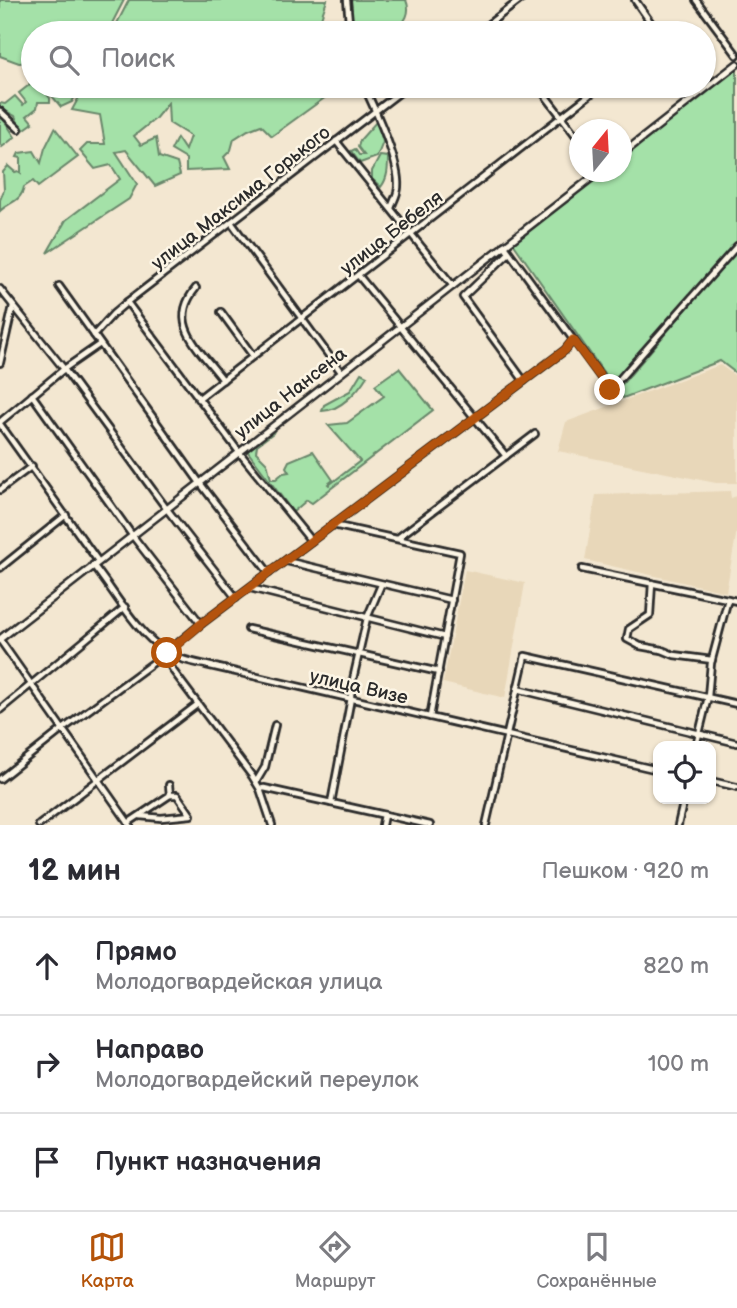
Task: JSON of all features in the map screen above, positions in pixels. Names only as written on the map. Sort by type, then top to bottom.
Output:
[{"type":"main road","points":[[716,80],[737,64]]},
{"type":"main road","points":[[632,145],[693,98]]},
{"type":"main road","name":"улица Нансена","points":[[0,639],[585,182]]},
{"type":"street","points":[[347,0],[349,21]]},
{"type":"street","points":[[493,21],[520,0]]},
{"type":"street","points":[[635,0],[650,21]]},
{"type":"street","points":[[696,0],[712,21]]},
{"type":"street","points":[[716,27],[737,55]]},
{"type":"street","points":[[369,98],[397,174],[398,190],[391,208]]},
{"type":"street","name":"улица Максима Горького","points":[[94,335],[127,302],[392,98]]},
{"type":"street","points":[[547,98],[569,128]]},
{"type":"street","name":"улица Бебеля","points":[[198,399],[586,98]]},
{"type":"street","points":[[0,111],[19,129]]},
{"type":"street","points":[[336,141],[453,286]]},
{"type":"street","points":[[231,222],[341,372]]},
{"type":"street","points":[[504,245],[610,390],[737,246]]},
{"type":"street","points":[[509,253],[463,297],[524,381]]},
{"type":"street","points":[[358,275],[506,456]]},
{"type":"street","points":[[59,286],[200,483],[269,573]]},
{"type":"street","points":[[196,288],[183,309],[185,328],[223,380]]},
{"type":"street","points":[[0,289],[64,369],[236,598]]},
{"type":"street","points":[[127,302],[198,399],[311,541]]},
{"type":"street","points":[[0,363],[3,336],[13,305]]},
{"type":"street","points":[[221,312],[253,356]]},
{"type":"street","points":[[0,779],[565,350],[573,340]]},
{"type":"street","points":[[0,423],[64,369],[100,344]]},
{"type":"street","points":[[32,395],[132,535],[201,624]]},
{"type":"street","name":"улица Визе","points":[[0,423],[66,515],[125,607],[166,654],[653,769]]},
{"type":"street","points":[[398,538],[535,434]]},
{"type":"street","points":[[0,491],[32,466]]},
{"type":"street","points":[[0,568],[66,515]]},
{"type":"street","points":[[332,525],[460,553],[430,717]]},
{"type":"street","points":[[286,561],[452,600]]},
{"type":"street","points":[[582,569],[737,601]]},
{"type":"street","points":[[652,583],[650,615],[629,629],[628,639],[640,646],[674,655],[712,660]]},
{"type":"street","points":[[331,803],[351,688],[367,618],[381,584]]},
{"type":"street","points":[[250,588],[445,637]]},
{"type":"street","points":[[697,741],[708,697],[712,660],[728,599]]},
{"type":"street","points":[[0,710],[125,607]]},
{"type":"street","points":[[248,629],[439,672]]},
{"type":"street","points":[[0,639],[129,824],[139,816],[170,795],[177,795],[191,815],[161,818],[139,816]]},
{"type":"street","points":[[166,654],[174,672],[256,782],[272,825]]},
{"type":"street","points":[[486,825],[525,656],[737,704]]},
{"type":"street","points":[[517,689],[737,743]]},
{"type":"street","points":[[39,825],[198,704]]},
{"type":"street","points":[[256,782],[265,767],[275,725]]},
{"type":"street","points":[[716,782],[737,787]]},
{"type":"street","points":[[169,785],[170,795]]},
{"type":"street","points":[[260,789],[430,825]]},
{"type":"street","points":[[678,825],[683,804]]},
{"type":"street","points":[[382,825],[384,815]]},
{"type":"shaded area","points":[[720,365],[737,377],[737,483],[716,483],[558,451],[566,422]]},
{"type":"shaded area","points":[[730,491],[731,498],[737,496],[737,530],[726,592],[585,560],[596,495]]},
{"type":"shaded area","points":[[465,570],[525,583],[505,698],[443,683]]},
{"type":"green space","points":[[0,0],[124,0],[113,21],[21,21],[21,63],[0,56]]},
{"type":"green space","points":[[129,0],[327,0],[320,21],[118,21]]},
{"type":"green space","points":[[350,0],[406,0],[408,5],[408,14],[404,21],[352,21]]},
{"type":"green space","points":[[737,68],[737,241],[613,386],[513,243],[591,182],[632,182],[632,150],[699,98],[716,98],[716,84]]},
{"type":"green space","points":[[15,96],[23,105],[26,102],[23,98],[50,98],[50,102],[38,102],[37,108],[27,116],[33,123],[22,131],[15,116],[0,108],[0,103],[5,104]]},
{"type":"green space","points":[[54,98],[74,98],[72,102],[61,107]]},
{"type":"green space","points":[[78,98],[324,98],[272,136],[261,125],[234,139],[231,150],[224,157],[230,169],[186,171],[186,159],[171,150],[177,138],[185,150],[190,136],[169,123],[168,103],[155,119],[134,136],[141,145],[156,138],[159,157],[177,163],[180,175],[155,186],[126,150],[116,152],[137,184],[129,199],[47,253],[66,220],[120,179],[111,165],[95,169],[80,151],[87,144],[105,144],[100,115],[72,110]]},
{"type":"green space","points":[[0,114],[15,137],[2,147],[0,144]]},
{"type":"green space","points":[[377,121],[383,142],[377,157],[360,163],[351,151],[355,149],[359,155],[364,155],[358,147],[360,140]]},
{"type":"green space","points":[[55,128],[78,157],[38,187],[33,181],[24,187],[17,199],[0,211],[4,190],[3,172],[8,166],[21,173],[21,158],[17,157],[19,153],[34,151],[41,163]]},
{"type":"green space","points":[[380,156],[388,157],[388,169],[381,187],[372,179],[372,171]]},
{"type":"green space","points":[[737,250],[737,374],[720,361],[623,398],[618,389]]},
{"type":"green space","points":[[399,368],[433,410],[312,503],[307,500],[293,512],[245,448],[277,424],[273,433],[257,445],[256,452],[267,463],[271,479],[289,472],[286,467],[289,461],[313,451],[333,480],[329,485],[360,461],[328,425],[347,423],[384,396],[375,385]]},
{"type":"green space","points":[[361,373],[367,376],[354,394],[335,408],[322,411],[324,405],[350,391]]},
{"type":"route","points":[[167,653],[201,624],[565,350],[573,340],[610,390]]}]
